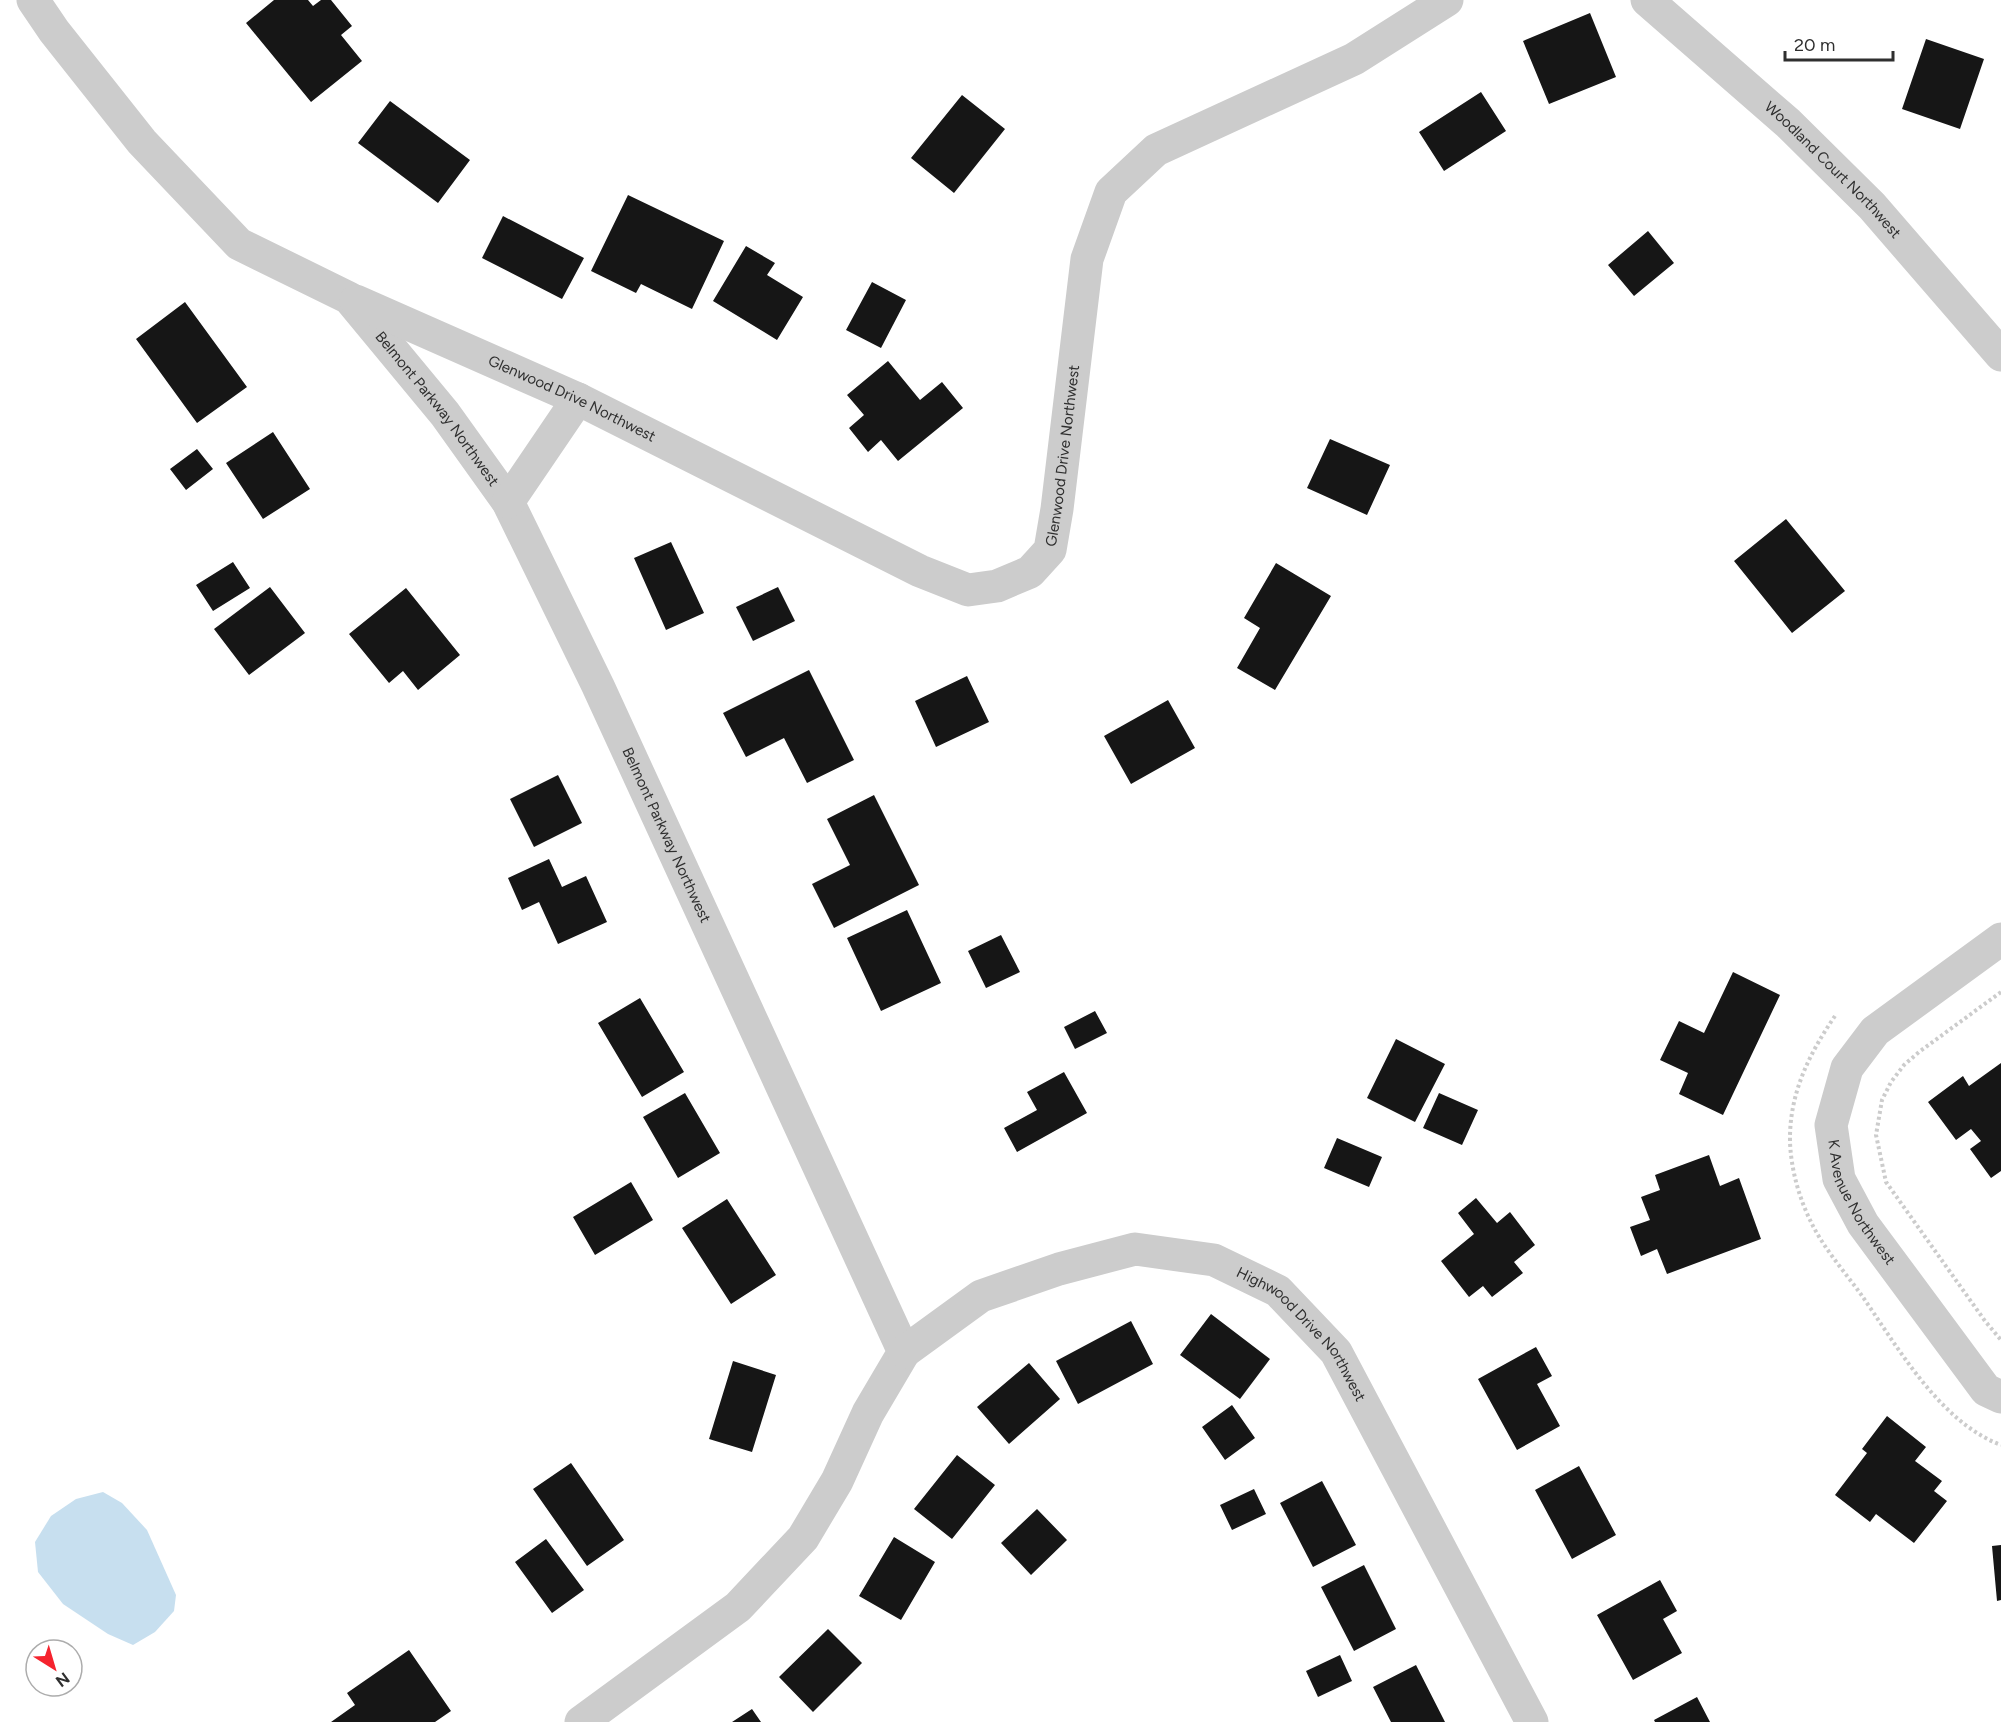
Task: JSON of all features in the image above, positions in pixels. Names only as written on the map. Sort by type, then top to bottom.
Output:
[{"type":"street","name":"Belmont Parkway Northwest","points":[[33,0],[54,31],[142,142],[239,244],[349,298],[445,414],[508,502],[598,686],[904,1352]]},
{"type":"street","name":"Glenwood Drive Northwest","points":[[349,298],[578,399],[920,571],[968,590],[997,586],[1030,572],[1050,550],[1087,259],[1111,192],[1156,150],[1354,60],[1447,0]]},
{"type":"street","name":"Woodland Court Northwest","points":[[1647,0],[1797,131],[1872,206],[2001,355]]},
{"type":"street","points":[[508,502],[578,399]]},
{"type":"street","name":"K Avenue Northwest","points":[[2001,939],[1875,1031],[1846,1068],[1831,1125],[1839,1179],[1863,1224],[1905,1284],[1986,1390],[2001,1397]]},
{"type":"street","name":"Highwood Drive Northwest","points":[[904,1352],[981,1296],[1059,1269],[1135,1249],[1214,1260],[1278,1291],[1336,1352],[1532,1722]]},
{"type":"street","points":[[581,1722],[738,1607],[803,1538],[837,1481],[868,1413],[904,1352]]},
{"type":"path","points":[[2001,992],[1904,1065],[1891,1082],[1882,1100],[1876,1135],[1886,1182],[2001,1340]]},
{"type":"water","points":[[103,1492],[122,1503],[147,1530],[176,1595],[174,1611],[155,1632],[133,1645],[108,1634],[63,1604],[38,1572],[35,1542],[51,1516],[76,1499]]},
{"type":"building","points":[[274,0],[308,0],[313,6],[321,0],[331,0],[352,26],[341,35],[362,61],[311,102],[246,23]]},
{"type":"building","points":[[1590,13],[1616,77],[1549,104],[1523,41]]},
{"type":"building","points":[[1926,39],[1984,59],[1960,129],[1902,109]]},
{"type":"building","points":[[1481,92],[1506,131],[1444,171],[1419,132]]},
{"type":"building","points":[[962,95],[1005,129],[954,193],[911,158]]},
{"type":"building","points":[[390,101],[470,160],[438,203],[358,143]]},
{"type":"building","points":[[628,195],[724,241],[692,309],[641,284],[636,293],[591,271]]},
{"type":"building","points":[[503,216],[584,258],[562,299],[482,258]]},
{"type":"building","points":[[1648,231],[1674,263],[1634,296],[1608,265]]},
{"type":"building","points":[[746,246],[775,263],[767,275],[803,297],[777,340],[713,301]]},
{"type":"building","points":[[872,282],[906,300],[881,348],[846,330]]},
{"type":"building","points":[[185,302],[247,387],[197,423],[136,339]]},
{"type":"building","points":[[888,361],[920,400],[942,382],[963,408],[898,461],[881,440],[868,452],[849,428],[864,415],[847,395]]},
{"type":"building","points":[[273,432],[310,489],[263,519],[226,463]]},
{"type":"building","points":[[1330,439],[1390,465],[1367,515],[1307,488]]},
{"type":"building","points":[[197,449],[213,469],[186,490],[170,469]]},
{"type":"building","points":[[1786,519],[1845,591],[1792,633],[1734,561]]},
{"type":"building","points":[[671,542],[704,613],[666,630],[634,558]]},
{"type":"building","points":[[233,562],[250,588],[213,611],[196,585]]},
{"type":"building","points":[[1276,563],[1331,596],[1275,690],[1237,668],[1260,628],[1244,618]]},
{"type":"building","points":[[270,587],[305,633],[249,675],[214,629]]},
{"type":"building","points":[[778,587],[795,621],[753,641],[736,607]]},
{"type":"building","points":[[406,588],[460,655],[418,690],[403,671],[389,683],[349,634]]},
{"type":"building","points":[[809,670],[854,760],[807,783],[784,738],[746,757],[723,713]]},
{"type":"building","points":[[967,676],[989,722],[936,747],[915,701]]},
{"type":"building","points":[[1168,700],[1195,748],[1131,784],[1104,736]]},
{"type":"building","points":[[558,775],[582,823],[534,847],[510,799]]},
{"type":"building","points":[[874,795],[919,885],[834,928],[812,884],[850,865],[827,819]]},
{"type":"building","points":[[549,859],[562,887],[586,876],[607,922],[558,944],[539,902],[522,910],[508,878]]},
{"type":"building","points":[[907,910],[941,983],[881,1011],[847,938]]},
{"type":"building","points":[[1001,935],[1020,972],[986,988],[968,951]]},
{"type":"building","points":[[1733,972],[1780,995],[1723,1115],[1679,1094],[1688,1073],[1660,1060],[1679,1021],[1704,1033]]},
{"type":"building","points":[[640,998],[684,1072],[642,1097],[598,1023]]},
{"type":"building","points":[[1095,1011],[1107,1033],[1075,1049],[1064,1027]]},
{"type":"building","points":[[1396,1039],[1445,1064],[1415,1122],[1367,1098]]},
{"type":"building","points":[[2001,1063],[2001,1171],[1991,1178],[1970,1149],[1981,1141],[1971,1129],[1956,1140],[1928,1102],[1963,1076],[1969,1086]]},
{"type":"building","points":[[1064,1072],[1087,1113],[1017,1152],[1004,1128],[1037,1110],[1027,1092]]},
{"type":"building","points":[[685,1093],[720,1153],[678,1178],[643,1117]]},
{"type":"building","points":[[1439,1093],[1478,1110],[1462,1145],[1423,1128]]},
{"type":"building","points":[[1337,1138],[1382,1157],[1369,1187],[1324,1168]]},
{"type":"building","points":[[1709,1155],[1720,1186],[1739,1178],[1761,1239],[1667,1274],[1657,1249],[1641,1256],[1630,1227],[1650,1220],[1641,1197],[1660,1190],[1655,1175]]},
{"type":"building","points":[[631,1182],[653,1220],[595,1255],[573,1217]]},
{"type":"building","points":[[1476,1198],[1497,1223],[1510,1212],[1535,1245],[1514,1262],[1523,1273],[1492,1297],[1483,1286],[1469,1297],[1441,1261],[1474,1234],[1458,1213]]},
{"type":"building","points":[[727,1199],[776,1275],[731,1304],[682,1228]]},
{"type":"building","points":[[1211,1314],[1270,1359],[1240,1399],[1180,1355]]},
{"type":"building","points":[[1131,1321],[1153,1364],[1078,1404],[1056,1361]]},
{"type":"building","points":[[1536,1347],[1552,1376],[1537,1384],[1560,1426],[1517,1450],[1478,1379]]},
{"type":"building","points":[[733,1361],[776,1375],[752,1452],[709,1439]]},
{"type":"building","points":[[1029,1363],[1060,1399],[1009,1444],[977,1407]]},
{"type":"building","points":[[1232,1405],[1255,1438],[1225,1460],[1202,1427]]},
{"type":"building","points":[[1887,1416],[1926,1447],[1915,1461],[1942,1481],[1934,1491],[1947,1501],[1914,1543],[1876,1514],[1870,1522],[1835,1495],[1867,1453],[1862,1449]]},
{"type":"building","points":[[957,1455],[995,1485],[952,1539],[914,1509]]},
{"type":"building","points":[[571,1463],[624,1540],[587,1566],[533,1489]]},
{"type":"building","points":[[1579,1466],[1616,1535],[1572,1559],[1535,1490]]},
{"type":"building","points":[[1322,1481],[1356,1545],[1313,1567],[1280,1503]]},
{"type":"building","points":[[1254,1489],[1266,1514],[1232,1530],[1220,1505]]},
{"type":"building","points":[[1037,1509],[1067,1540],[1031,1575],[1001,1543]]},
{"type":"building","points":[[894,1537],[935,1562],[901,1620],[859,1596]]},
{"type":"building","points":[[546,1539],[584,1590],[552,1613],[515,1562]]},
{"type":"building","points":[[2001,1545],[2001,1600],[1997,1601],[1992,1546]]},
{"type":"building","points":[[1364,1565],[1396,1629],[1354,1651],[1321,1587]]},
{"type":"building","points":[[1660,1580],[1677,1611],[1663,1619],[1682,1653],[1633,1680],[1597,1615]]},
{"type":"building","points":[[828,1629],[862,1663],[813,1712],[779,1677]]},
{"type":"building","points":[[409,1650],[451,1711],[435,1722],[331,1722],[355,1705],[347,1693]]},
{"type":"building","points":[[1340,1655],[1352,1681],[1318,1697],[1306,1671]]},
{"type":"building","points":[[1416,1665],[1445,1722],[1391,1722],[1373,1687]]},
{"type":"building","points":[[1697,1697],[1710,1722],[1655,1722],[1654,1720]]},
{"type":"building","points":[[752,1709],[761,1722],[732,1722]]}]
